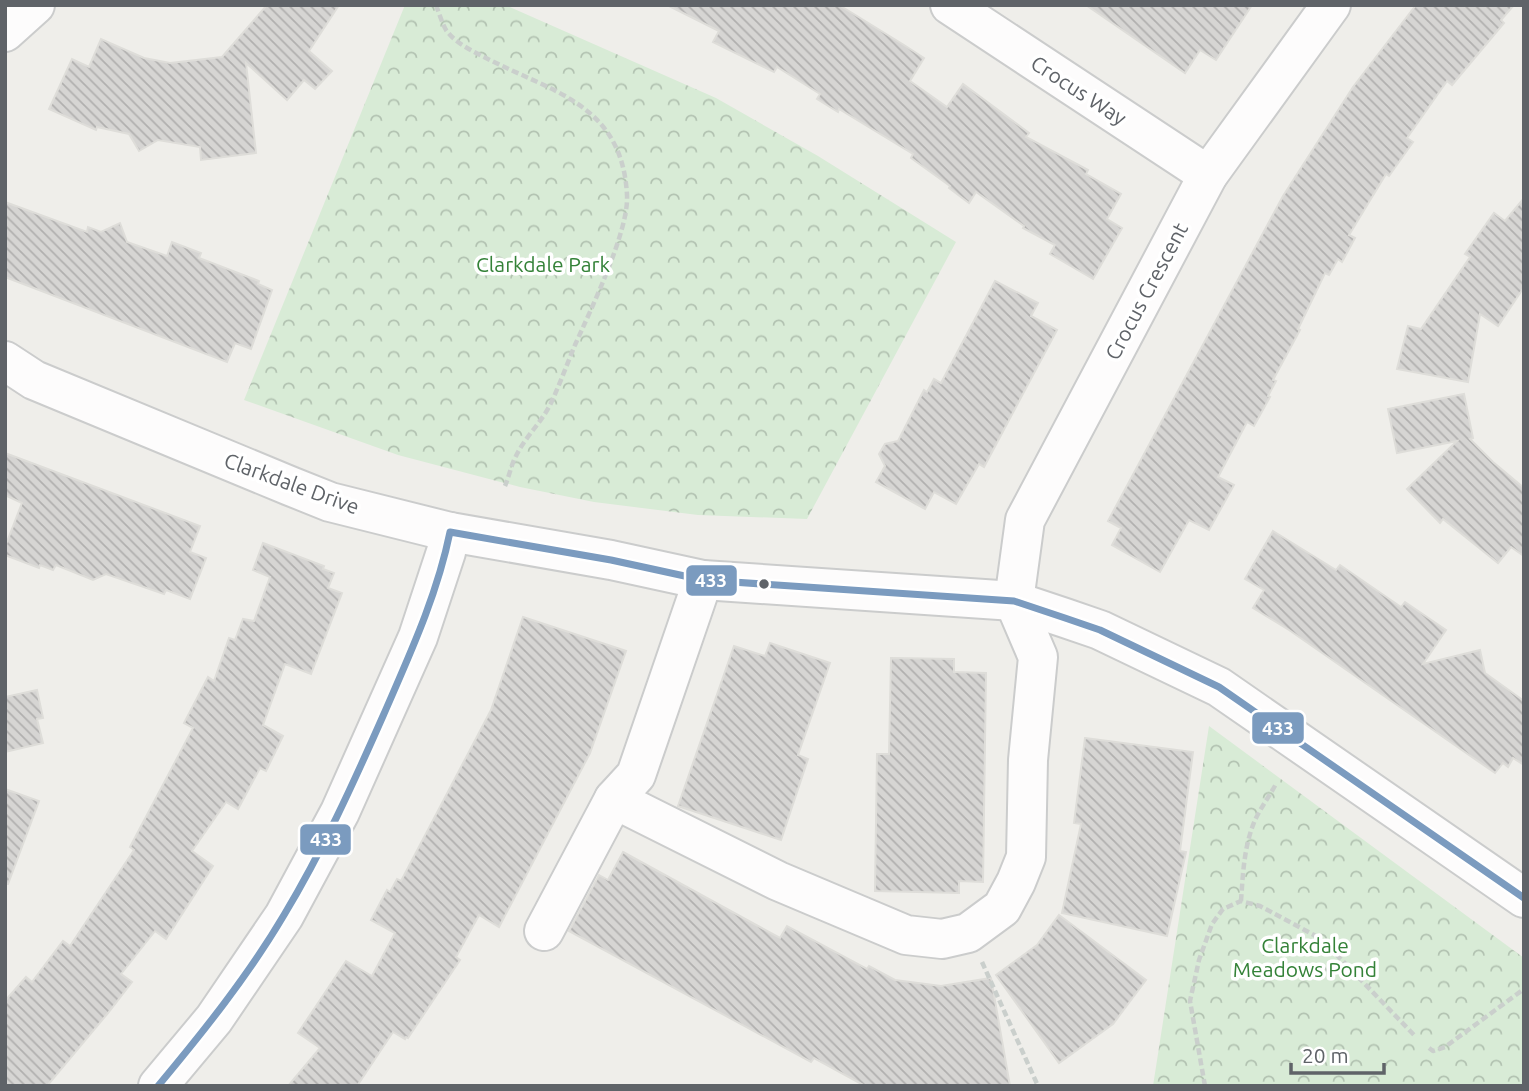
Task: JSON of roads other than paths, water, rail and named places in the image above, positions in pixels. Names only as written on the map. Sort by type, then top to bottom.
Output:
[{"type":"street","points":[[5,32],[35,5]]},
{"type":"street","name":"Crocus Way","points":[[950,5],[1208,175]]},
{"type":"street","name":"Crocus Crescent","points":[[1014,601],[1025,520],[1208,175],[1331,5]]},
{"type":"street","name":"Clarkdale Drive","points":[[15,374],[330,502],[450,532],[611,560],[703,580],[1014,601],[1100,630],[1219,687],[1524,898]]},
{"type":"street","points":[[158,1086],[214,1019],[284,916],[340,812],[418,637],[450,532]]},
{"type":"street","points":[[544,931],[614,799],[636,775],[703,580]]},
{"type":"street","points":[[614,799],[778,881],[906,935],[942,939],[968,933],[1002,908],[1026,857],[1028,761],[1038,657],[1014,601]]},
{"type":"park label","name":"Clarkdale Park","points":[[543,264]]},
{"type":"park label","name":"Clarkdale Meadows Pond","points":[[1305,957]]}]
